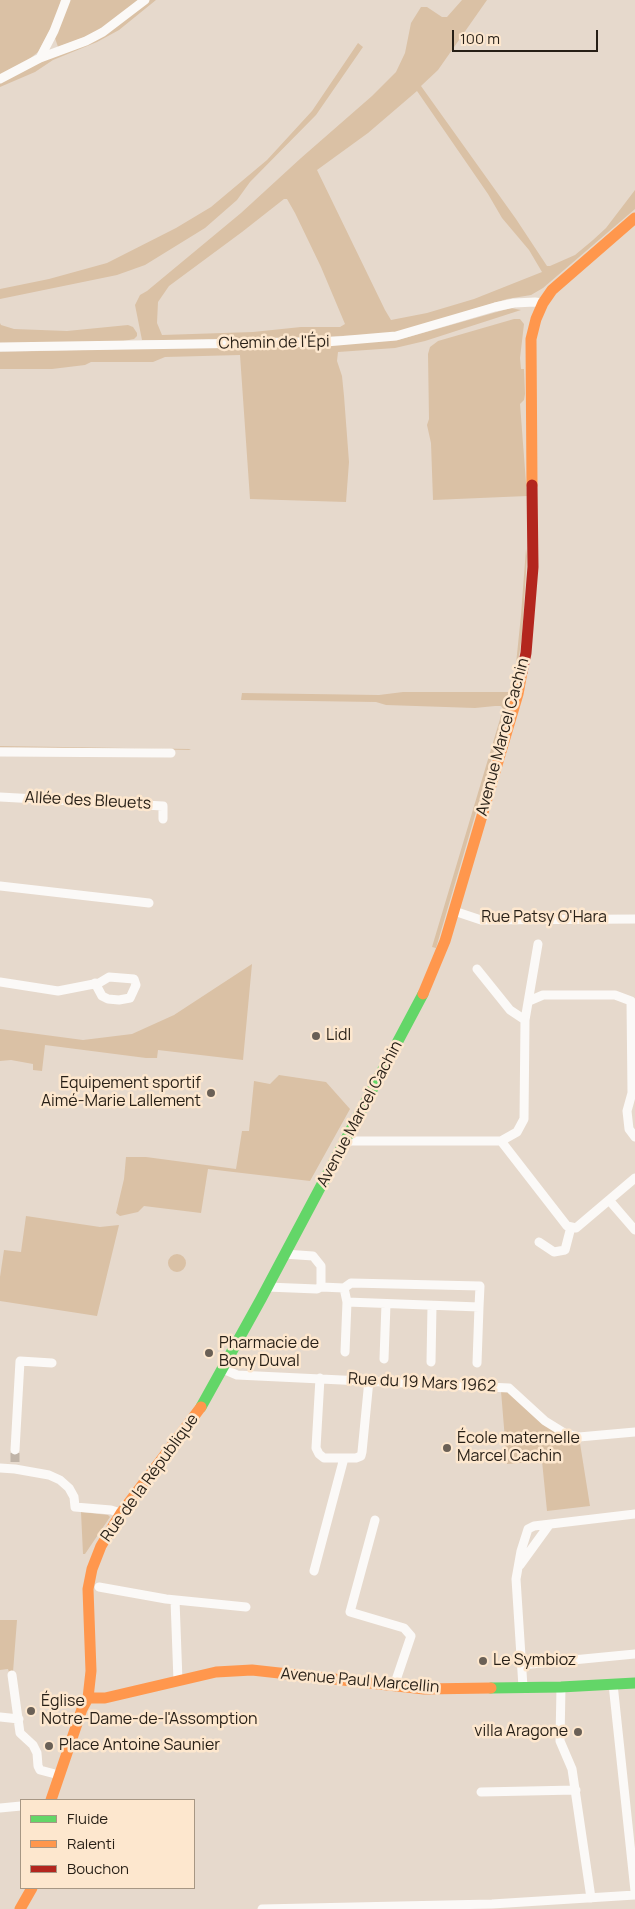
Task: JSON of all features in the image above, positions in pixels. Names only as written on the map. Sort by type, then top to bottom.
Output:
[{"type":"street","points":[[40,58],[54,32],[66,0]]},
{"type":"street","points":[[0,79],[40,58],[86,41],[103,32],[145,0]]},
{"type":"street","name":"Avenue Marcel Cachin","points":[[284,1254],[422,997],[445,941],[518,694],[526,653],[533,567],[534,472],[531,339],[536,320],[543,303],[552,290],[635,218]]},
{"type":"street","name":"Chemin de l'Épi","points":[[0,347],[326,342],[396,336],[495,307],[514,303],[543,303]]},
{"type":"street","points":[[0,752],[171,753]]},
{"type":"street","name":"Allée des Bleuets","points":[[0,797],[163,806],[163,819]]},
{"type":"street","points":[[0,886],[149,903]]},
{"type":"street","name":"Rue Patsy O'Hara","points":[[454,911],[481,920],[635,918]]},
{"type":"street","points":[[346,1141],[501,1141],[517,1132],[524,1119],[525,1020],[538,944]]},
{"type":"street","points":[[477,969],[510,1010],[525,1020]]},
{"type":"street","points":[[0,982],[58,992],[95,984]]},
{"type":"street","points":[[529,1001],[543,995],[615,995],[631,1002],[632,1093],[627,1111],[629,1129],[635,1136]]},
{"type":"street","points":[[501,1141],[567,1226],[576,1228],[635,1178]]},
{"type":"street","points":[[609,1200],[635,1230]]},
{"type":"street","points":[[539,1242],[554,1252],[565,1250],[571,1227]]},
{"type":"street","points":[[284,1254],[313,1256],[321,1266],[321,1287]]},
{"type":"street","name":"Rue de la République","points":[[51,1799],[82,1709],[88,1698],[91,1671],[88,1589],[92,1569],[101,1546],[121,1513],[197,1415],[284,1254]]},
{"type":"street","points":[[267,1287],[344,1288],[351,1283],[480,1286],[477,1362]]},
{"type":"street","points":[[344,1288],[347,1302],[345,1352]]},
{"type":"street","points":[[347,1302],[479,1307]]},
{"type":"street","points":[[384,1359],[386,1304]]},
{"type":"street","points":[[431,1362],[432,1306]]},
{"type":"street","points":[[15,1450],[20,1361],[52,1363]]},
{"type":"street","name":"Rue du 19 Mars 1962","points":[[223,1369],[238,1374],[509,1388],[545,1421],[566,1434],[579,1437],[635,1432]]},
{"type":"street","points":[[320,1378],[316,1448],[324,1458],[356,1458],[361,1456],[364,1442],[369,1380]]},
{"type":"street","points":[[314,1571],[344,1458]]},
{"type":"street","points":[[0,1468],[15,1465],[60,1480],[74,1497],[74,1507],[110,1510],[121,1513]]},
{"type":"street","points":[[523,1687],[516,1579],[521,1551],[528,1529],[534,1524],[635,1514]]},
{"type":"street","points":[[375,1520],[350,1612],[404,1628],[411,1636],[394,1686]]},
{"type":"street","points":[[517,1569],[549,1524]]},
{"type":"street","points":[[99,1587],[175,1600],[246,1608]]},
{"type":"street","points":[[175,1600],[178,1681]]},
{"type":"street","points":[[521,1665],[635,1654]]},
{"type":"street","name":"Avenue Paul Marcellin","points":[[88,1698],[105,1698],[216,1672],[252,1670],[424,1689],[561,1687],[635,1683]]},
{"type":"street","points":[[12,1675],[20,1732],[33,1745],[37,1753],[40,1770],[59,1776]]},
{"type":"street","points":[[613,1684],[635,1891]]},
{"type":"street","points":[[561,1687],[560,1742],[572,1769],[591,1898]]},
{"type":"street","points":[[0,1718],[18,1719]]},
{"type":"street","points":[[480,1792],[576,1790]]},
{"type":"street","points":[[625,1798],[635,1797]]},
{"type":"street","points":[[0,1808],[20,1806]]},
{"type":"street","points":[[20,1909],[31,1889]]},
{"type":"street","points":[[262,1909],[491,1906],[635,1895]]},
{"type":"shaded area","points":[[0,0],[61,0],[56,19],[38,52],[22,65],[0,76]]},
{"type":"shaded area","points":[[70,0],[142,0],[96,33],[58,47],[55,38]]},
{"type":"shaded area","points":[[149,0],[156,0],[119,30],[97,42],[53,60],[35,72],[0,87],[0,82],[71,49]]},
{"type":"shaded area","points":[[462,0],[487,0],[438,70],[421,86],[516,219],[547,266],[575,255],[593,240],[606,228],[635,190],[635,209],[543,288],[531,295],[507,299],[400,332],[374,335],[142,340],[135,305],[140,295],[241,213],[372,96],[396,72],[405,53],[411,23],[421,7],[427,7],[442,17],[447,17]],"holes":[[[417,91],[488,194],[502,218],[529,250],[542,272],[474,299],[427,313],[391,320],[317,170],[368,133]],[[284,199],[287,199],[295,213],[321,267],[345,324],[340,327],[301,327],[253,332],[162,335],[157,323],[158,302],[169,286]]]},
{"type":"shaded area","points":[[358,43],[363,47],[316,115],[250,182],[237,200],[205,228],[145,265],[117,275],[0,299],[0,289],[49,279],[107,263],[176,228],[211,207],[267,160],[312,111]]},
{"type":"shaded area","points":[[511,308],[521,310],[425,341],[395,348],[338,352],[337,361],[342,376],[349,462],[346,502],[250,499],[240,355],[165,357],[153,362],[91,362],[85,365],[52,369],[0,369],[0,352],[323,344],[398,340]]},
{"type":"shaded area","points":[[514,319],[520,319],[524,324],[520,358],[521,369],[524,369],[525,394],[524,400],[520,404],[527,496],[433,500],[431,443],[427,425],[429,419],[428,354],[430,347],[438,341]]},
{"type":"shaded area","points":[[0,323],[14,329],[67,331],[128,325],[133,327],[137,336],[134,339],[118,342],[0,344]]},
{"type":"shaded area","points":[[526,549],[522,636],[516,676],[436,948],[432,947],[503,709],[501,706],[475,708],[386,705],[376,702],[241,700],[242,693],[379,695],[403,692],[508,692],[511,687],[516,664]]},
{"type":"shaded area","points":[[0,747],[189,749],[191,750]]},
{"type":"shaded area","points":[[252,964],[243,1060],[158,1050],[157,1058],[146,1058],[45,1045],[42,1071],[33,1070],[33,1064],[11,1060],[0,1061],[0,1029],[83,1040],[132,1034],[174,1015]]},
{"type":"shaded area","points":[[279,1075],[326,1082],[350,1109],[310,1181],[208,1169],[201,1213],[144,1206],[138,1212],[120,1216],[116,1213],[124,1179],[126,1157],[146,1157],[236,1169],[242,1131],[249,1131],[254,1081],[270,1084]]},
{"type":"shaded area","points":[[26,1216],[100,1227],[119,1225],[97,1316],[0,1301],[0,1277],[4,1250],[21,1252]]},
{"type":"shaded area","points":[[177,1254],[183,1257],[186,1263],[183,1269],[177,1272],[171,1269],[168,1263],[171,1257]]},
{"type":"shaded area","points":[[509,1388],[545,1421],[579,1437],[590,1506],[547,1511],[542,1461],[507,1464],[501,1391]]},
{"type":"shaded area","points":[[81,1512],[108,1515],[110,1517],[85,1554],[83,1554]]},
{"type":"shaded area","points":[[0,1620],[17,1620],[13,1672],[9,1672],[8,1669],[0,1670]]},
{"type":"tunnel","points":[[15,1450],[15,1462]]},
{"type":"traffic: fast","points":[[201,1407],[261,1299],[423,994]]},
{"type":"traffic: fast","points":[[491,1688],[635,1683]]},
{"type":"traffic: slow","points":[[532,485],[531,339],[536,319],[543,303],[552,290],[635,218]]},
{"type":"traffic: slow","points":[[423,994],[445,941],[518,694],[522,672]]},
{"type":"traffic: slow","points":[[51,1799],[82,1709],[88,1698],[91,1671],[88,1589],[92,1569],[101,1546],[121,1513],[201,1407]]},
{"type":"traffic: slow","points":[[88,1698],[105,1698],[216,1672],[252,1670],[424,1689],[491,1688]]},
{"type":"traffic: slow","points":[[20,1909],[31,1889]]},
{"type":"traffic: jam","points":[[522,672],[526,653],[533,567],[532,485]]},
{"type":"place","name":"Lidl","points":[[316,1036]]},
{"type":"place","name":"Equipement sportif Aimé-Marie Lallement","points":[[211,1093]]},
{"type":"place","name":"Pharmacie de Bony Duval","points":[[209,1353]]},
{"type":"place","name":"École maternelle Marcel Cachin","points":[[447,1448]]},
{"type":"place","name":"Le Symbioz","points":[[483,1661]]},
{"type":"place","name":"Église Notre-Dame-de-l'Assomption","points":[[31,1711]]},
{"type":"place","name":"villa Aragone","points":[[578,1732]]},
{"type":"place","name":"Place Antoine Saunier","points":[[49,1746]]}]
